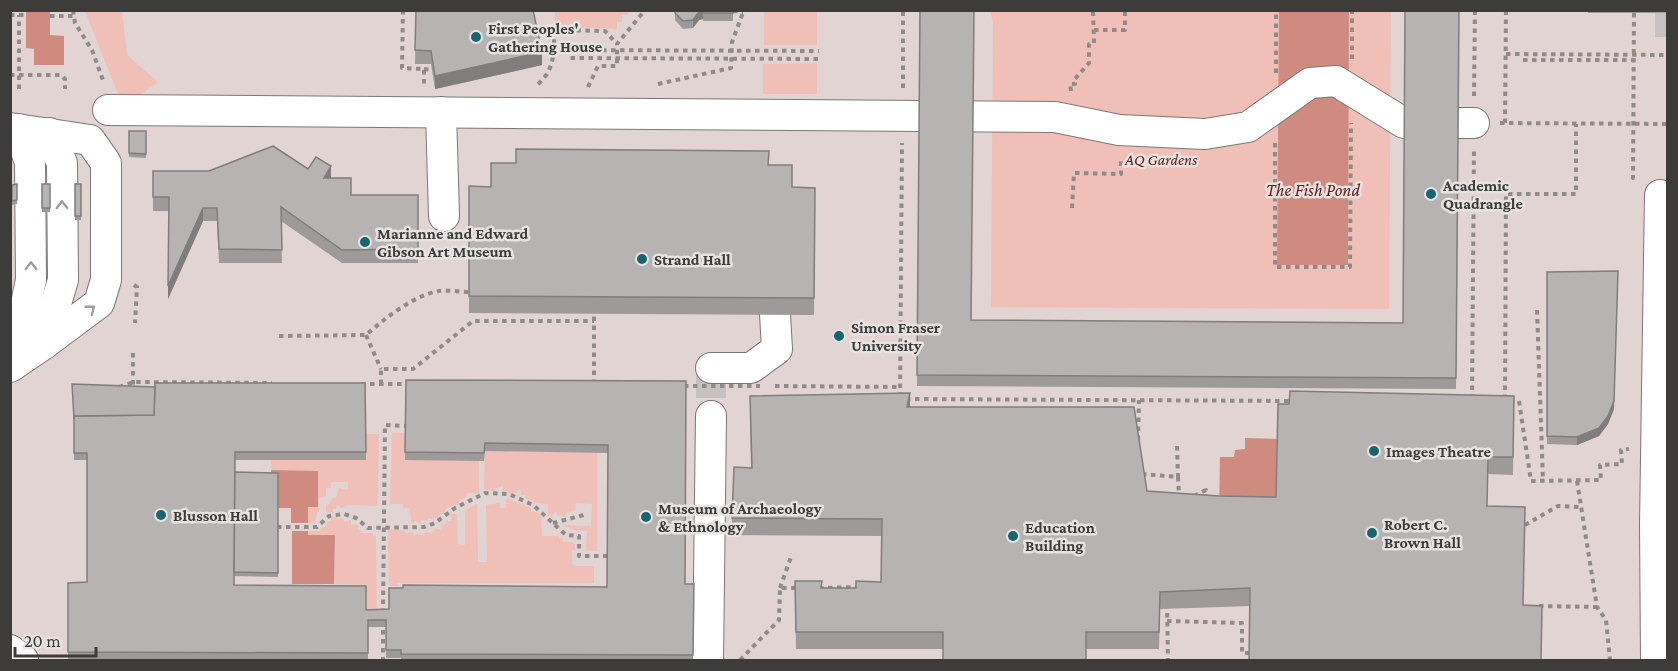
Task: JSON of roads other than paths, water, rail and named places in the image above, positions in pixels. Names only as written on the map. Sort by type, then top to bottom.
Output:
[{"type":"street","points":[[107,99],[441,112],[1055,117],[1127,131],[1205,134],[1248,127],[1310,83],[1336,81],[1390,112],[1404,123],[1474,123]]},
{"type":"street","points":[[441,112],[444,216]]},
{"type":"street","points":[[12,366],[99,303],[106,280],[106,163],[90,140],[14,128]]},
{"type":"street","points":[[12,366],[31,280],[30,162],[14,128]]},
{"type":"street","points":[[44,344],[63,280],[62,163],[49,133]]},
{"type":"street","points":[[1653,186],[1656,660]]},
{"type":"street","points":[[711,368],[751,368],[777,349],[776,314]]},
{"type":"street","points":[[708,660],[711,416]]},
{"type":"street","points":[[10,650],[23,660]]},
{"type":"water","points":[[26,11],[50,11],[50,35],[64,36],[64,65],[34,65],[34,49],[26,48]]},
{"type":"water","name":"The Fish Pond","points":[[1279,11],[1349,11],[1348,265],[1277,265]]},
{"type":"water","points":[[1245,438],[1277,439],[1276,514],[1219,513],[1220,457],[1234,457],[1235,450],[1245,449]]},
{"type":"water","points":[[271,470],[318,471],[318,507],[308,507],[308,523],[291,523],[291,508],[271,508]]},
{"type":"water","points":[[292,531],[308,531],[308,535],[335,535],[334,584],[292,584]]},
{"type":"tunnel","points":[[1655,22],[1668,22]]},
{"type":"tunnel","points":[[711,368],[711,416]]},
{"type":"place","name":"First Peoples' Gathering House","points":[[476,37]]},
{"type":"place","name":"Academic Quadrangle","points":[[1431,194]]},
{"type":"place","name":"Marianne and Edward Gibson Art Museum","points":[[365,242]]},
{"type":"place","name":"Strand Hall","points":[[642,259]]},
{"type":"place","name":"Simon Fraser University","points":[[839,336]]},
{"type":"place","name":"Images Theatre","points":[[1374,451]]},
{"type":"place","name":"Blusson Hall","points":[[161,515]]},
{"type":"place","name":"Museum of Archaeology & Ethnology","points":[[646,517]]},
{"type":"place","name":"Robert C. Brown Hall","points":[[1372,533]]},
{"type":"place","name":"Education Building","points":[[1013,536]]},
{"type":"park label","name":"AQ Gardens","points":[[1161,159]]}]
